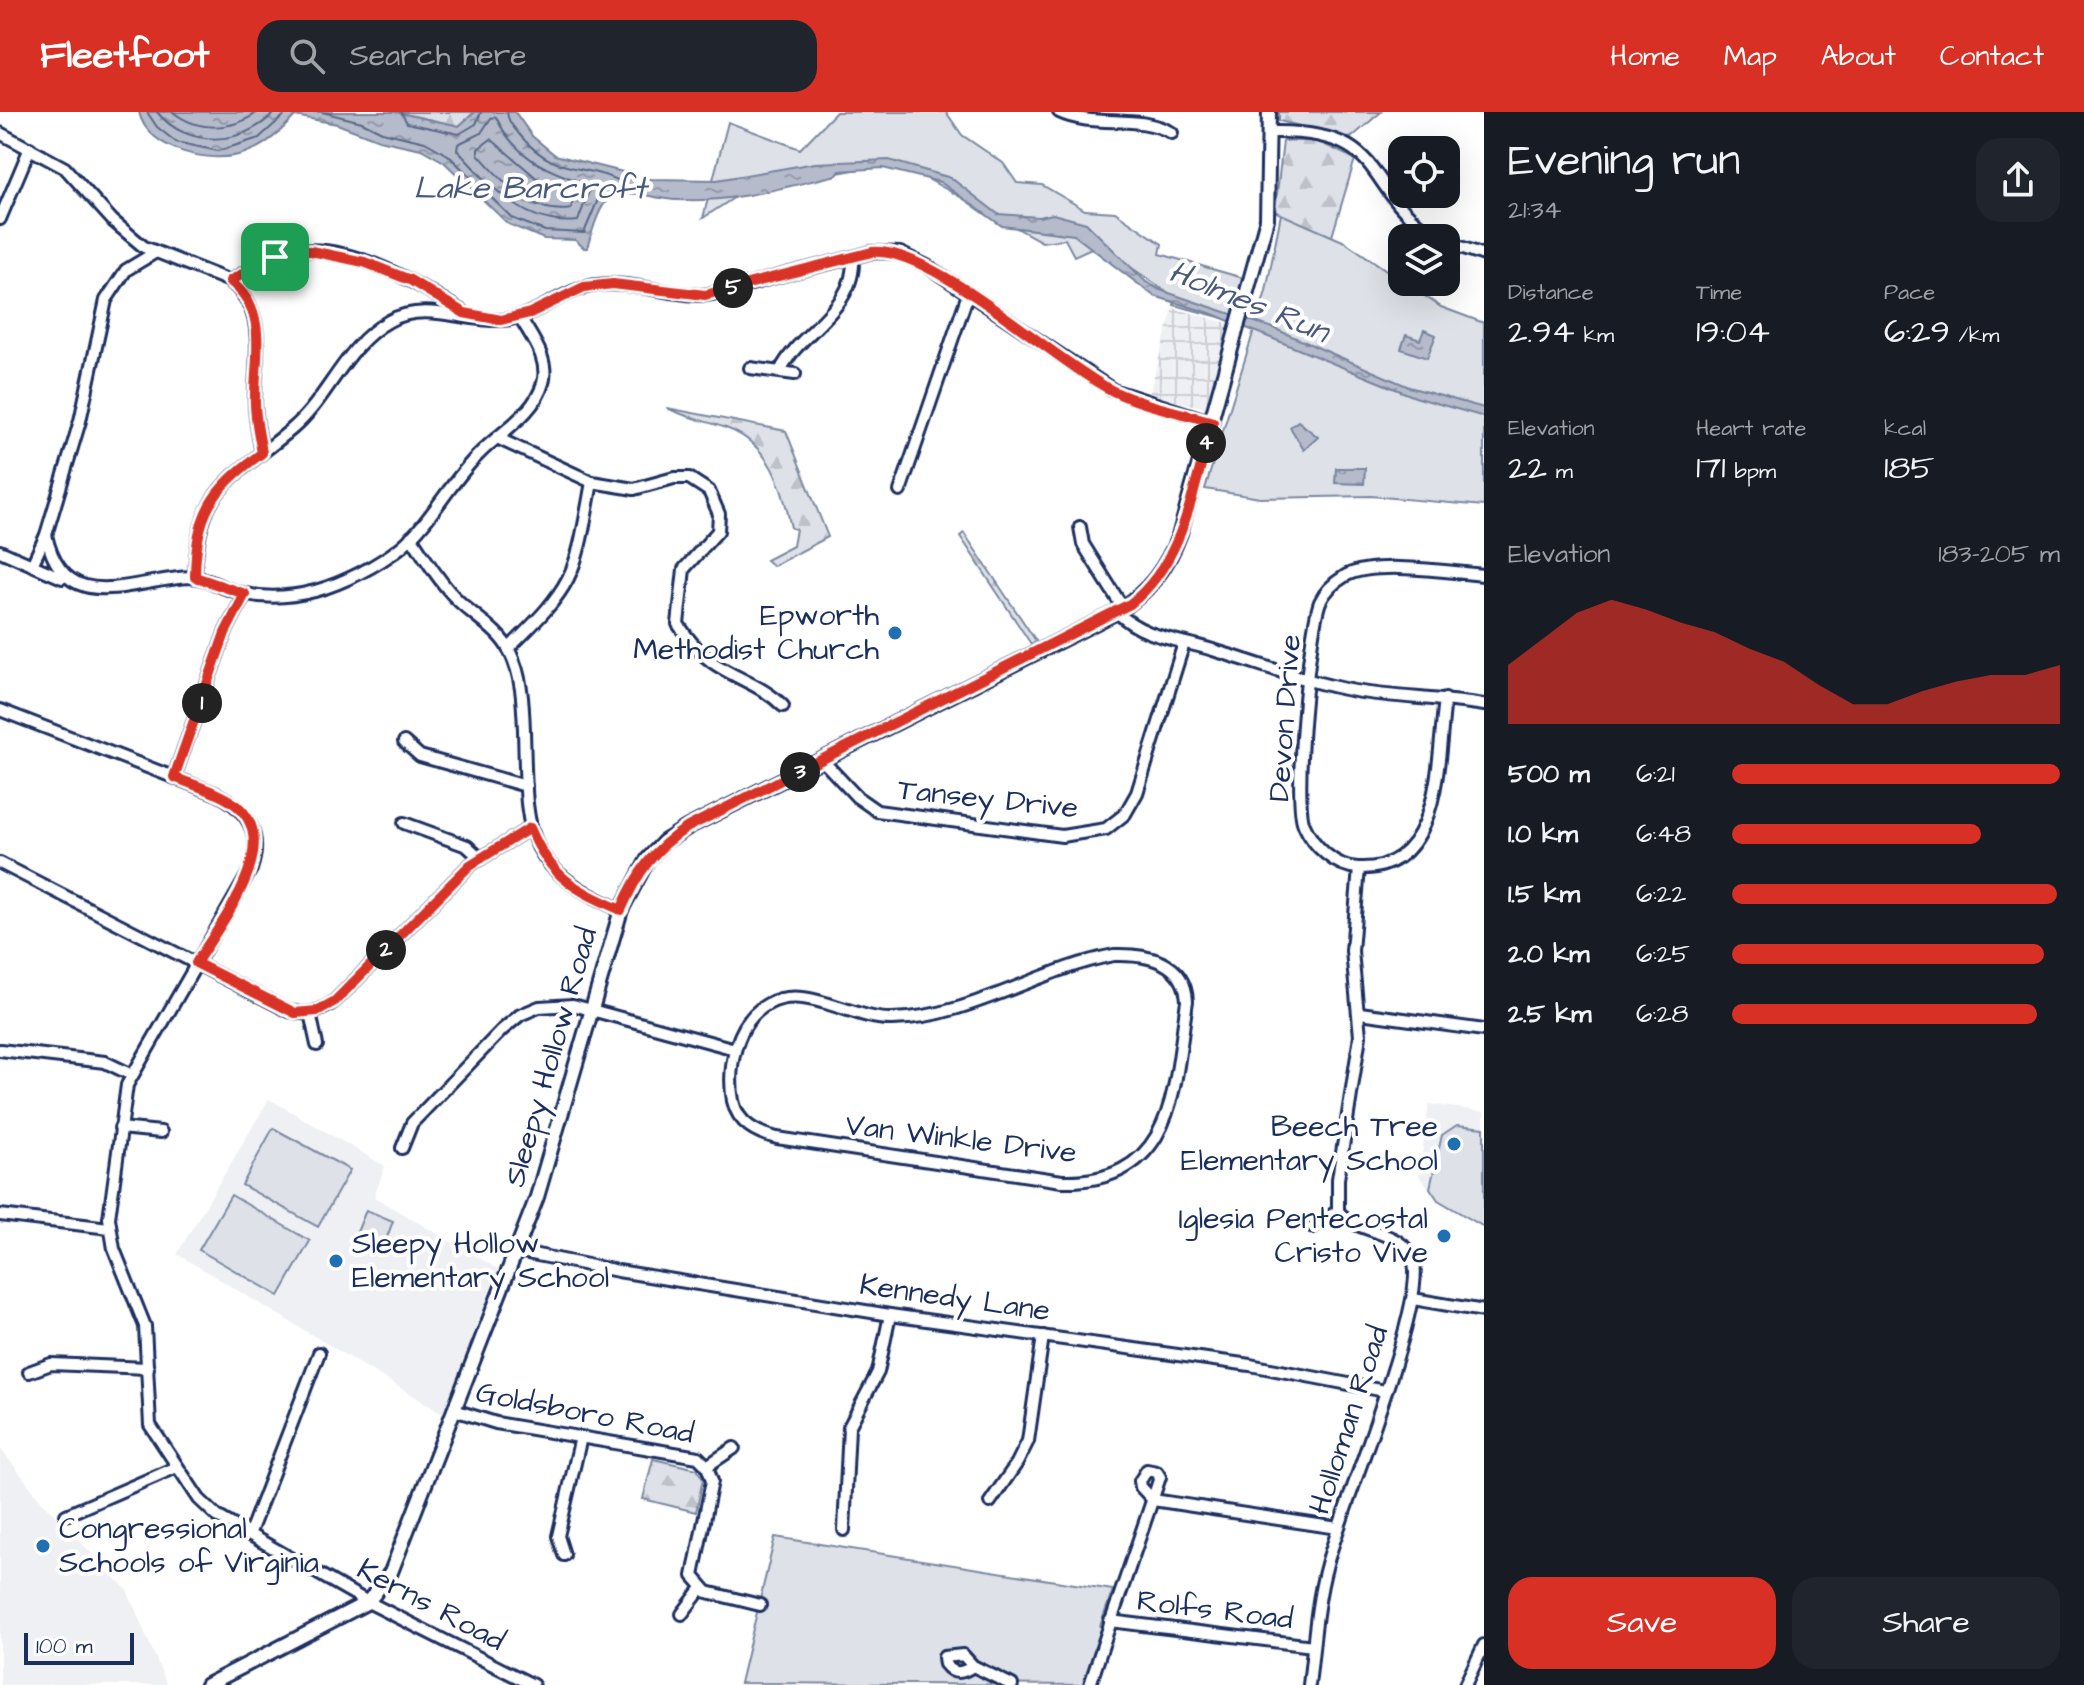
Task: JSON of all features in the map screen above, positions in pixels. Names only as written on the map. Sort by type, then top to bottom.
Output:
[{"type":"main road","name":"Sleepy Hollow Road","points":[[207,1685],[226,1680],[368,1602],[391,1572],[537,1197],[621,910],[641,869],[664,842],[1120,610],[1151,585],[1173,553],[1213,422],[1267,219],[1269,112]]},
{"type":"street","points":[[1059,112],[1086,120],[1145,123],[1172,133]]},
{"type":"street","points":[[1271,132],[1316,133],[1351,146],[1369,162],[1407,213],[1421,224]]},
{"type":"street","points":[[0,133],[65,168],[120,228],[156,252],[230,281],[248,301],[256,323],[259,350],[255,411],[262,453]]},
{"type":"street","points":[[0,219],[30,148]]},
{"type":"street","points":[[1460,247],[1484,255]]},
{"type":"street","points":[[195,577],[196,542],[204,511],[227,481],[298,424],[349,357],[387,322],[421,314],[464,313],[501,320],[520,317],[571,291],[599,284],[705,295],[880,251],[900,253],[1113,390],[1213,422]]},
{"type":"street","points":[[32,565],[46,535],[80,421],[106,300],[126,270],[156,252]]},
{"type":"street","points":[[230,281],[282,254],[322,252],[391,271],[464,313]]},
{"type":"street","points":[[780,371],[796,347],[841,301],[852,278],[853,257]]},
{"type":"street","points":[[900,491],[968,294]]},
{"type":"street","points":[[0,551],[72,582],[119,588],[195,577],[245,594],[275,597],[325,588],[372,565],[411,537],[462,472],[524,414],[543,384],[544,363],[520,317]]},
{"type":"street","points":[[750,368],[795,374]]},
{"type":"street","points":[[497,438],[592,482],[634,489],[674,478],[689,478],[709,491],[719,514],[718,531],[684,569],[678,624],[693,646],[714,664],[766,689],[783,706]]},
{"type":"street","points":[[508,649],[560,598],[574,574],[592,482]]},
{"type":"street","points":[[1080,527],[1083,544],[1120,610],[1143,631],[1309,681],[1366,693],[1484,705]]},
{"type":"street","points":[[46,535],[54,563],[72,582]]},
{"type":"street","points":[[411,537],[450,593],[508,649],[523,701],[530,828],[542,853],[564,881],[621,910]]},
{"type":"street","name":"Devon Drive","points":[[1359,868],[1345,866],[1323,851],[1308,834],[1300,814],[1299,787],[1309,681],[1321,601],[1330,588],[1345,576],[1369,570],[1484,575]]},
{"type":"street","points":[[174,777],[225,633],[245,594]]},
{"type":"street","name":"Tansey Drive","points":[[823,761],[857,797],[886,813],[1062,836],[1099,831],[1125,814],[1137,793],[1184,643]]},
{"type":"street","points":[[1313,1227],[1338,1211],[1335,1199],[1358,1054],[1360,1013],[1352,951],[1359,868],[1397,859],[1412,848],[1425,827],[1445,699]]},
{"type":"street","name":"Kerns Road","points":[[0,710],[174,777],[234,804],[251,823],[255,837],[251,869],[124,1093],[109,1228],[145,1326],[148,1416],[177,1467],[209,1509],[368,1602],[533,1685]]},
{"type":"street","points":[[404,742],[420,756],[526,786]]},
{"type":"street","points":[[404,823],[467,846],[479,857]]},
{"type":"street","points":[[0,863],[289,1011],[310,1013],[335,1001],[479,857],[530,828]]},
{"type":"street","name":"Van Winkle Drive","points":[[1114,955],[1145,956],[1168,965],[1180,976],[1187,992],[1170,1111],[1160,1134],[1134,1160],[1086,1180],[1062,1181],[757,1132],[742,1120],[734,1104],[735,1049],[759,1010],[783,998],[806,998],[859,1015],[896,1019],[963,1005],[1114,955]]},
{"type":"street","points":[[402,1148],[412,1123],[511,1022],[527,1012],[554,1004],[593,1010],[735,1049]]},
{"type":"street","points":[[310,1013],[317,1045]]},
{"type":"street","points":[[1360,1013],[1484,1030]]},
{"type":"street","points":[[0,1050],[105,1062],[132,1075]]},
{"type":"street","points":[[120,1128],[161,1132]]},
{"type":"street","name":"Holloman Road","points":[[1309,1685],[1323,1583],[1413,1299],[1416,1271],[1409,1252],[1395,1240],[1346,1219],[1338,1211]]},
{"type":"street","points":[[0,1215],[109,1228]]},
{"type":"street","name":"Kennedy Lane","points":[[517,1251],[618,1271],[890,1315],[1265,1367],[1385,1391]]},
{"type":"street","points":[[1413,1299],[1484,1311]]},
{"type":"street","points":[[844,1530],[849,1427],[878,1372],[890,1315]]},
{"type":"street","points":[[990,1502],[1028,1441],[1043,1336]]},
{"type":"street","points":[[249,1535],[319,1353]]},
{"type":"street","points":[[29,1372],[51,1364],[148,1368]]},
{"type":"street","name":"Goldsboro Road","points":[[454,1410],[496,1423],[691,1455],[707,1466],[712,1481],[692,1570],[701,1589]]},
{"type":"street","points":[[564,1555],[558,1536],[581,1437]]},
{"type":"street","points":[[707,1466],[734,1448]]},
{"type":"street","points":[[66,1515],[177,1467]]},
{"type":"street","points":[[1090,1685],[1153,1500],[1338,1528]]},
{"type":"street","points":[[682,1614],[701,1589],[760,1605]]},
{"type":"street","name":"Rolfs Road","points":[[1110,1621],[1313,1646]]},
{"type":"street","points":[[1465,1685],[1484,1645]]},
{"type":"street","points":[[973,1666],[1012,1685]]},
{"type":"shaded area","points":[[1173,308],[1231,324],[1206,408],[1149,395]]},
{"type":"shaded area","name":"Sleepy Hollow Elementary School","points":[[269,1099],[385,1166],[374,1197],[498,1269],[444,1414],[177,1254]]},
{"type":"shaded area","name":"Beech Tree Elementary School","points":[[1429,1104],[1484,1112],[1484,1227],[1438,1200],[1419,1176]]},
{"type":"shaded area","name":"Congressional Schools of Virginia","points":[[0,1448],[43,1503],[127,1590],[167,1685],[0,1685]]},
{"type":"green space","points":[[395,112],[475,112],[459,126]]},
{"type":"green space","points":[[836,112],[946,112],[962,135],[1003,163],[1017,183],[1042,185],[1085,210],[1115,212],[1162,244],[1160,254],[1243,278],[1231,320],[1174,305],[1176,298],[1098,245],[1074,256],[1065,239],[1042,242],[897,162],[746,190],[703,218],[728,122],[800,149]]},
{"type":"green space","points":[[1279,112],[1381,112],[1351,138],[1279,121]]},
{"type":"green space","points":[[1283,141],[1317,141],[1355,159],[1330,243],[1275,211]]},
{"type":"green space","points":[[1281,214],[1345,242],[1388,271],[1388,296],[1425,296],[1441,307],[1484,323],[1484,506],[1371,496],[1260,498],[1205,489],[1266,291]]},
{"type":"green space","points":[[667,408],[786,431],[828,537],[773,566],[766,560],[793,546],[796,529],[791,528],[779,483],[764,456],[741,435]]},
{"type":"green space","points":[[964,533],[1036,641],[1031,644],[960,536]]},
{"type":"green space","name":"Beech Tree Elementary School","points":[[1457,1125],[1484,1128],[1484,1227],[1438,1200],[1430,1188],[1442,1135]]},
{"type":"green space","points":[[273,1128],[350,1170],[318,1227],[242,1185]]},
{"type":"green space","points":[[231,1195],[310,1241],[279,1296],[199,1250]]},
{"type":"green space","points":[[366,1210],[393,1221],[383,1248],[355,1237]]},
{"type":"green space","points":[[653,1459],[697,1469],[703,1479],[696,1512],[643,1499]]},
{"type":"green space","points":[[775,1537],[1113,1590],[1100,1626],[1111,1628],[1090,1685],[740,1683]]},
{"type":"water","name":"Lake Barcroft","points":[[139,112],[395,112],[459,126],[475,112],[515,112],[532,136],[555,155],[651,179],[717,180],[815,163],[889,160],[951,178],[998,214],[1039,217],[1053,214],[1086,223],[1146,282],[1163,291],[1273,328],[1409,387],[1484,408],[1484,417],[1415,397],[1210,313],[1154,296],[1074,235],[1002,226],[940,182],[883,168],[840,171],[837,175],[739,197],[678,200],[618,195],[602,207],[587,248],[584,248],[575,240],[544,239],[508,224],[444,162],[421,149],[379,140],[337,124],[295,116],[272,138],[253,150],[232,156],[200,156],[183,152],[154,137]]},
{"type":"water","points":[[1424,330],[1436,335],[1427,358],[1401,349],[1406,335],[1420,340]]},
{"type":"water","points":[[1298,421],[1318,437],[1304,450],[1290,427]]},
{"type":"water","points":[[1336,468],[1365,468],[1364,484],[1335,483]]},
{"type":"place","name":"Epworth Methodist Church","points":[[895,633]]},
{"type":"place","name":"Beech Tree Elementary School","points":[[1454,1144]]},
{"type":"place","name":"Iglesia Pentecostal Cristo Vive","points":[[1444,1236]]},
{"type":"place","name":"Sleepy Hollow Elementary School","points":[[336,1261]]},
{"type":"place","name":"Congressional Schools of Virginia","points":[[43,1546]]},
{"type":"route","points":[[293,251],[311,251],[364,262],[410,280],[464,313],[501,320],[520,317],[571,291],[599,284],[705,295],[872,252],[890,251],[927,266],[1113,390],[1130,398],[1213,422],[1173,553],[1151,585],[1130,604],[688,827],[664,842],[648,859],[621,910],[564,881],[542,853],[530,828],[491,849],[470,865],[335,1001],[324,1009],[295,1013],[196,963],[251,869],[256,849],[255,837],[251,823],[234,804],[174,777],[225,633],[245,594],[195,577],[196,542],[201,521],[204,511],[221,487],[262,453],[255,411],[259,350],[256,323],[248,301],[230,281],[275,257],[293,251]]},
{"type":"water label","name":"Holmes Run","points":[[1249,302]]}]
